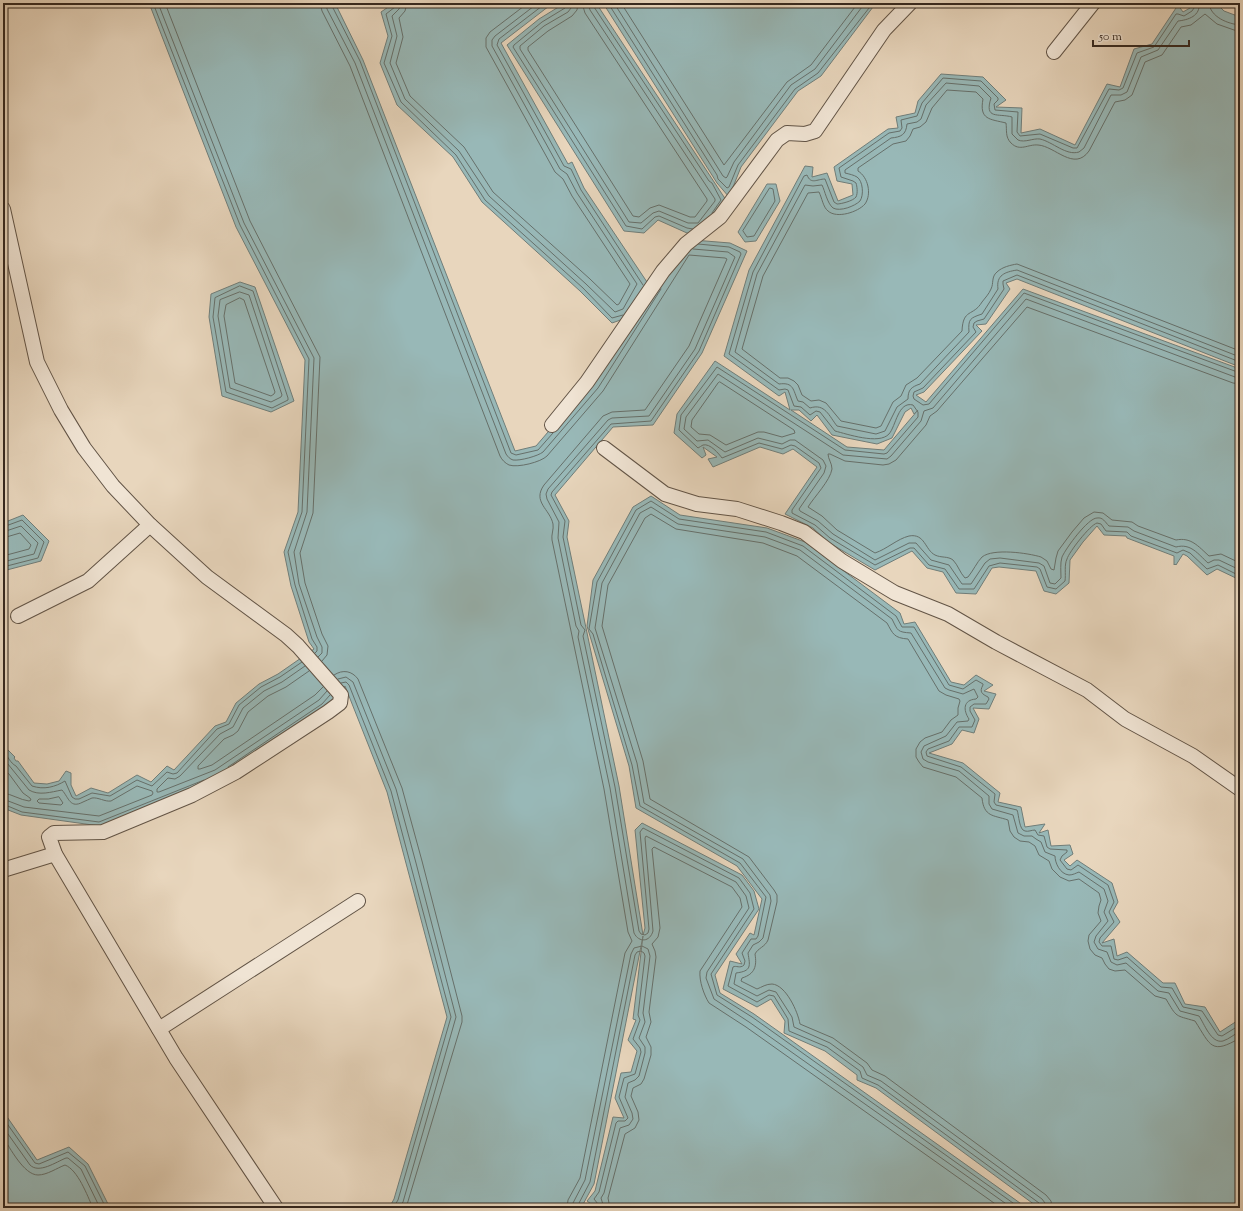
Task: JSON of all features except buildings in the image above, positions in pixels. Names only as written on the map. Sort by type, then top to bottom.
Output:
[{"type":"street","points":[[552,424],[586,382],[663,271],[686,244],[720,216],[777,140],[786,133],[805,134],[815,131],[884,30],[910,3]]},
{"type":"street","points":[[1054,52],[1093,3]]},
{"type":"street","points":[[3,209],[37,362],[61,410],[84,448],[113,486],[150,525],[207,577],[286,635],[298,646],[341,695],[340,703],[328,712],[236,772],[192,795],[103,832],[54,833],[49,837],[55,854],[176,1058],[276,1208]]},
{"type":"street","points":[[604,448],[665,494],[697,504],[737,509],[804,532],[842,561],[894,593],[948,614],[996,642],[1087,690],[1125,719],[1193,756],[1240,789]]},
{"type":"street","points":[[18,616],[88,581],[150,525]]},
{"type":"street","points":[[3,867],[6,869],[55,854]]},
{"type":"street","points":[[159,1029],[358,901]]},
{"type":"water","points":[[149,3],[335,3],[363,60],[515,451],[536,446],[591,382],[681,239],[730,243],[747,251],[702,353],[653,425],[613,427],[555,495],[569,521],[567,537],[619,786],[643,935],[645,928],[635,830],[642,823],[742,875],[754,891],[759,909],[715,975],[720,993],[754,1014],[1027,1208],[597,1208],[587,1201],[595,1191],[613,1117],[624,1118],[615,1098],[621,1073],[631,1072],[637,1051],[628,1040],[636,1020],[633,1019],[643,936],[594,1184],[581,1208],[389,1208],[394,1199],[447,1017],[387,792],[345,686],[325,707],[219,778],[100,826],[21,815],[3,808],[3,748],[5,747],[15,757],[14,758],[16,761],[18,761],[34,783],[47,784],[59,781],[66,771],[71,773],[71,785],[76,796],[91,788],[108,793],[137,775],[151,782],[167,766],[174,770],[215,726],[226,722],[236,703],[259,684],[278,674],[314,649],[309,642],[291,586],[284,552],[298,512],[305,360],[236,227]]},
{"type":"water","points":[[394,3],[553,3],[501,43],[568,164],[572,162],[584,188],[649,285],[629,317],[612,323],[580,291],[482,202],[453,157],[397,105],[380,63],[388,36],[381,12]]},
{"type":"water","points":[[565,3],[596,3],[726,200],[703,233],[687,233],[658,220],[644,233],[624,231],[507,45],[539,19]]},
{"type":"water","points":[[603,3],[880,3],[873,7],[821,76],[798,91],[741,167],[729,197],[717,183]]},
{"type":"water","points":[[1189,3],[1216,3],[1224,11],[1240,17],[1240,367],[1017,279],[1006,283],[1010,289],[986,324],[976,325],[982,331],[924,392],[916,395],[926,402],[1023,289],[1240,369],[1240,580],[1217,569],[1207,575],[1183,554],[1176,565],[1174,565],[1174,556],[1127,538],[1126,536],[1104,535],[1097,526],[1070,560],[1069,583],[1056,594],[1044,591],[1036,571],[999,567],[992,568],[976,594],[956,593],[943,572],[927,568],[912,551],[875,570],[828,542],[813,528],[785,514],[817,467],[793,449],[783,454],[760,447],[713,467],[708,459],[717,457],[703,447],[706,455],[702,458],[674,433],[677,414],[715,361],[790,410],[785,392],[779,396],[724,356],[749,270],[805,166],[813,167],[812,177],[827,173],[838,201],[853,195],[852,184],[837,181],[834,167],[888,129],[898,128],[896,117],[915,113],[918,101],[941,74],[983,77],[1006,100],[996,107],[1022,108],[1021,133],[1040,129],[1075,145],[1107,84],[1120,87],[1134,49],[1152,44],[1178,5],[1183,12],[1190,8]],"holes":[[[911,408],[914,414],[918,410],[884,450],[847,447],[791,410],[799,410],[811,421],[817,415],[832,435],[877,444],[892,438],[905,412]]]},
{"type":"water","points":[[767,184],[776,184],[780,201],[756,241],[745,242],[738,232]]},
{"type":"water","points":[[240,282],[255,287],[294,401],[271,412],[222,396],[209,317],[211,294]]},
{"type":"water","points":[[651,496],[680,515],[767,528],[805,542],[900,613],[904,624],[915,622],[951,682],[964,685],[976,675],[993,685],[984,691],[996,694],[989,709],[973,708],[979,719],[974,733],[962,730],[952,744],[929,753],[963,763],[1000,793],[998,802],[1021,807],[1025,827],[1045,824],[1039,833],[1048,830],[1051,846],[1070,845],[1073,854],[1064,860],[1070,866],[1077,860],[1112,883],[1118,902],[1113,911],[1120,922],[1102,943],[1114,939],[1117,956],[1127,952],[1163,983],[1175,983],[1185,1004],[1205,1007],[1220,1032],[1240,1019],[1240,1208],[1039,1208],[876,1088],[857,1080],[857,1075],[825,1051],[784,1033],[785,1021],[771,999],[757,1007],[723,989],[730,961],[742,964],[736,954],[750,933],[754,935],[762,899],[737,866],[636,808],[629,766],[587,626],[593,580],[633,507]]},
{"type":"water","points":[[23,515],[49,541],[41,561],[3,571],[3,523]]},
{"type":"water","points":[[3,1111],[37,1160],[69,1147],[88,1164],[110,1208],[3,1208]]}]
